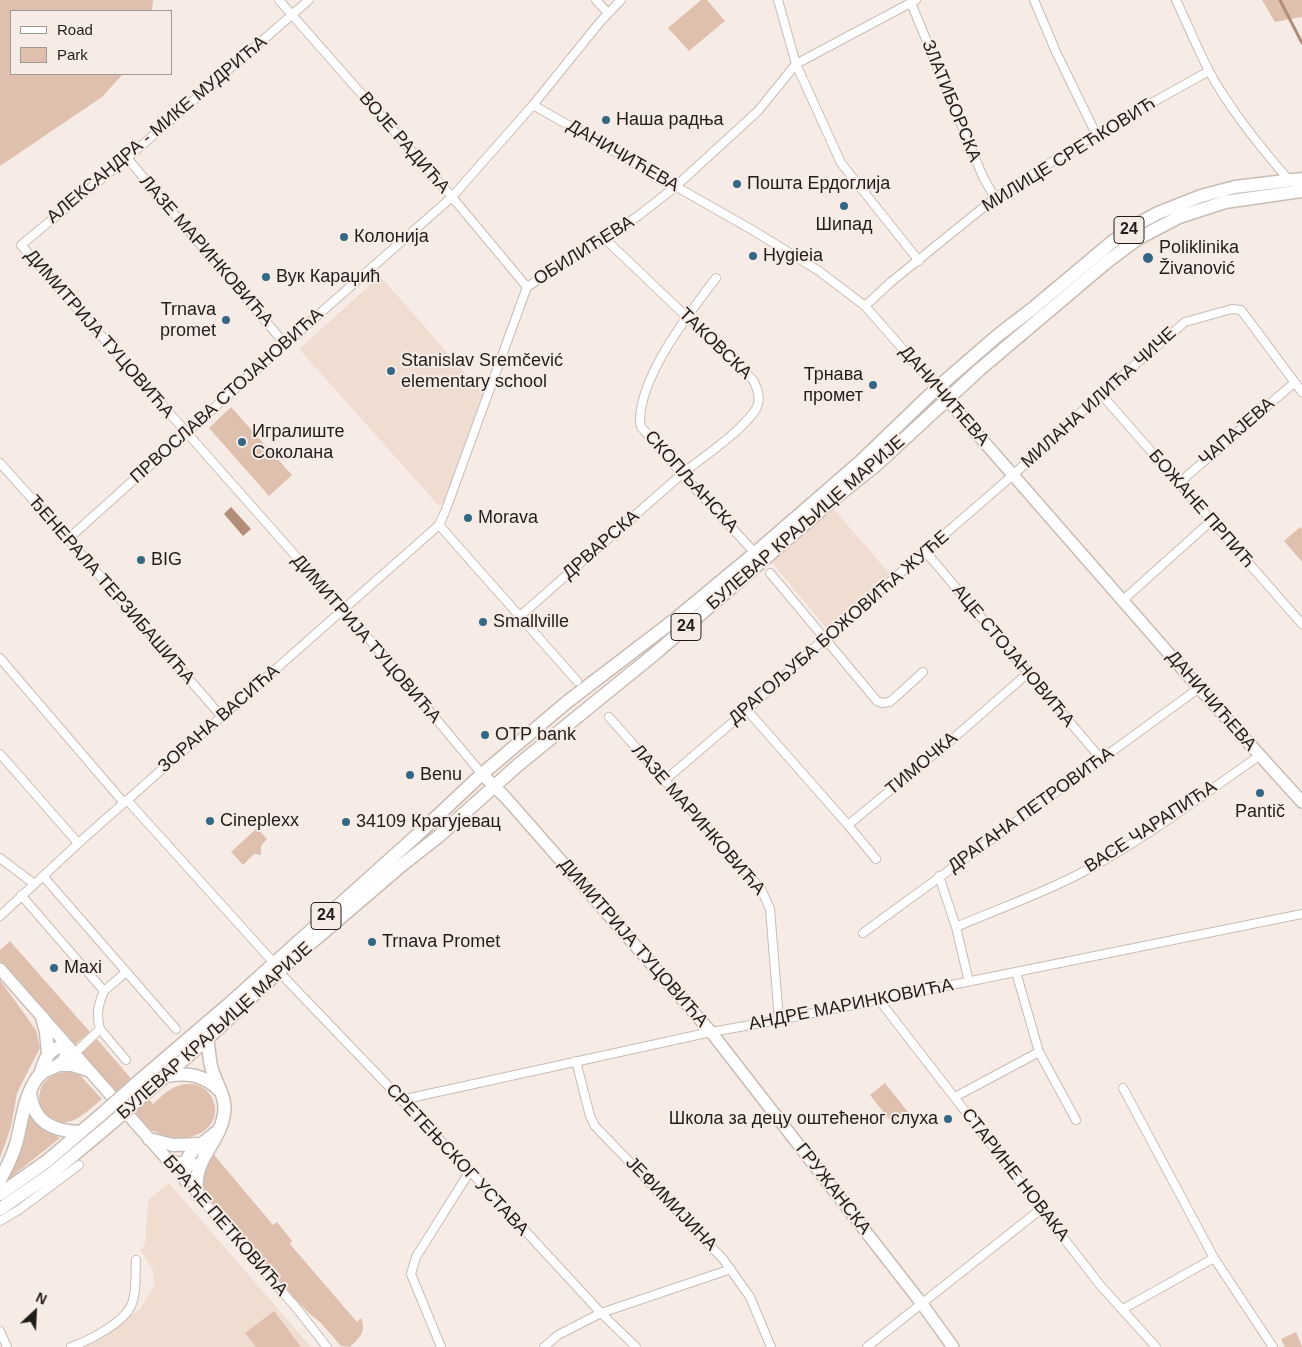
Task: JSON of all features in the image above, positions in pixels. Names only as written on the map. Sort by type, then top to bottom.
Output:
[{"type":"main road","name":"БУЛЕВАР КРАЉИЦЕ МАРИЈЕ","points":[[0,1209],[51,1174],[166,1077],[208,1039],[276,967],[482,774],[567,702],[673,622],[755,553],[860,462],[937,388],[1106,246],[1141,222],[1176,204],[1236,187],[1296,179]]},
{"type":"main road","name":"БУЛЕВАР КРАЉИЦЕ МАРИЈЕ","points":[[0,1194],[34,1172],[139,1081],[276,967],[439,836],[562,728],[657,652],[830,502],[875,466],[1011,342],[1108,261],[1140,238],[1178,217],[1216,205],[1253,197],[1302,191]]},
{"type":"main road","points":[[42,1017],[48,1053]]},
{"type":"main road","points":[[198,1196],[197,1174],[204,1148],[219,1129],[224,1113],[223,1094],[211,1066],[208,1039]]},
{"type":"main road","points":[[40,1075],[48,1053],[58,1048],[71,1050],[61,1065]]},
{"type":"main road","points":[[0,1180],[15,1147],[23,1108],[35,1080],[48,1069],[61,1065],[88,1070]]},
{"type":"main road","points":[[166,1077],[183,1074],[196,1076],[209,1081],[223,1094]]},
{"type":"main road","points":[[30,1092],[34,1109],[42,1120],[56,1129],[80,1132]]},
{"type":"main road","points":[[149,1138],[173,1145],[204,1148]]},
{"type":"main road","points":[[186,1181],[185,1165],[192,1152],[204,1148]]},
{"type":"main road","points":[[168,1159],[185,1165]]},
{"type":"street","name":"ВОЈЕ РАДИЋА","points":[[279,0],[452,197],[527,287]]},
{"type":"street","name":"АЛЕКСАНДРА - МИКЕ МУДРИЋА","points":[[21,245],[127,158],[309,0]]},
{"type":"street","points":[[596,0],[608,13]]},
{"type":"street","name":"ПРВОСЛАВА СТОЈАНОВИЋА","points":[[68,539],[452,197],[533,105],[620,0]]},
{"type":"street","points":[[778,0],[783,11],[796,64],[841,164],[919,261]]},
{"type":"street","points":[[1034,0],[1056,52],[1096,134]]},
{"type":"street","points":[[1176,0],[1209,71],[1266,153],[1296,179]]},
{"type":"street","points":[[796,64],[913,1]]},
{"type":"street","name":"ЗЛАТИБОРСКА","points":[[913,1],[983,177],[995,198]]},
{"type":"street","name":"ОБИЛИЋЕВА","points":[[439,524],[527,287],[605,239],[675,187],[758,110],[796,64]]},
{"type":"street","name":"МИЛИЦЕ СРЕЋКОВИЋ","points":[[865,306],[891,282],[995,198],[1096,134],[1209,71]]},
{"type":"street","name":"ДАНИЧИЋЕВА","points":[[533,105],[754,231],[805,262],[865,306],[1122,601],[1302,802]]},
{"type":"street","name":"ЛАЗЕ МАРИНКОВИЋА","points":[[127,158],[285,344]]},
{"type":"street","name":"ТАКОВСКА","points":[[605,239],[754,380],[759,390],[759,400],[755,411],[738,428],[682,474]]},
{"type":"street","name":"ДИМИТРИЈА ТУЦОВИЋА","points":[[21,245],[343,610],[482,774],[495,786],[711,1032]]},
{"type":"street","name":"СКОПЉАНСКА","points":[[716,278],[686,317],[652,377],[640,416],[641,427],[755,553]]},
{"type":"street","name":"МИЛАНА ИЛИЋА ЧИЧЕ","points":[[1013,475],[1101,394],[1185,322],[1232,309],[1241,310],[1295,382]]},
{"type":"street","points":[[1295,382],[1302,392]]},
{"type":"street","name":"ЧАПАЈЕВА","points":[[1179,483],[1295,382]]},
{"type":"street","name":"БОЖАНЕ ПРПИЋ","points":[[1101,394],[1302,624]]},
{"type":"street","name":"ЂЕНЕРАЛА ТЕРЗИБАШИЋА","points":[[0,463],[221,716]]},
{"type":"street","name":"ДРВАРСКА","points":[[520,616],[682,474]]},
{"type":"street","name":"ДРАГОЉУБА БОЖОВИЋА ЖУЋЕ","points":[[665,780],[1013,475]]},
{"type":"street","points":[[1122,601],[1211,521]]},
{"type":"street","points":[[439,524],[577,681]]},
{"type":"street","name":"ЗОРАНА ВАСИЋА","points":[[0,916],[78,843],[439,524]]},
{"type":"street","name":"АЦЕ СТОЈАНОВИЋА","points":[[925,551],[1102,760]]},
{"type":"street","points":[[770,573],[877,701],[882,704],[890,702],[923,672]]},
{"type":"street","name":"СРЕТЕЊСКОГ УСТАВА","points":[[0,658],[276,967],[601,1313],[636,1347]]},
{"type":"street","name":"ТИМОЧКА","points":[[848,825],[956,736],[1028,673]]},
{"type":"street","name":"ДРАГАНА ПЕТРОВИЋА","points":[[863,933],[1199,688]]},
{"type":"street","points":[[747,710],[876,858]]},
{"type":"street","name":"ЛАЗЕ МАРИНКОВИЋА","points":[[609,717],[761,888],[770,909],[778,1020]]},
{"type":"street","points":[[0,754],[78,843]]},
{"type":"street","name":"ВАСЕ ЧАРАПИЋА","points":[[956,927],[1068,879],[1097,864],[1131,844],[1259,756]]},
{"type":"street","name":"ДАНИЧИЋЕВА","points":[[1281,777],[1302,790]]},
{"type":"street","points":[[0,858],[34,884]]},
{"type":"street","points":[[43,876],[176,1029]]},
{"type":"street","points":[[939,876],[956,927],[970,982]]},
{"type":"street","points":[[21,896],[104,991]]},
{"type":"street","name":"АНДРЕ МАРИНКОВИЋА","points":[[401,1100],[711,1032],[970,982],[1302,914]]},
{"type":"street","name":"БРАЋЕ ПЕТКОВИЋА","points":[[0,969],[168,1159],[294,1305],[327,1347]]},
{"type":"street","points":[[126,972],[104,991],[97,1005],[100,1029],[126,1060]]},
{"type":"street","points":[[1016,972],[1039,1052],[1076,1120]]},
{"type":"street","name":"СТАРИНЕ НОВАКА","points":[[879,1000],[1100,1285],[1156,1347]]},
{"type":"street","points":[[71,1050],[100,1029]]},
{"type":"street","name":"ГРУЖАНСКА","points":[[711,1032],[922,1304],[953,1347]]},
{"type":"street","points":[[955,1097],[1039,1052]]},
{"type":"street","name":"ЈЕФИМИЈИНА","points":[[576,1061],[590,1116],[598,1130],[715,1249],[731,1269],[750,1296],[771,1347]]},
{"type":"street","points":[[1124,1088],[1214,1258],[1273,1347]]},
{"type":"street","points":[[0,1221],[20,1209],[78,1165]]},
{"type":"street","points":[[441,1347],[412,1274],[416,1257],[470,1172]]},
{"type":"street","points":[[867,1347],[1041,1209]]},
{"type":"street","points":[[1123,1309],[1214,1258]]},
{"type":"street","points":[[71,1347],[113,1325],[126,1314],[133,1301],[136,1260]]},
{"type":"street","points":[[544,1347],[558,1335],[601,1313],[731,1269]]},
{"type":"street","points":[[0,1331],[6,1347]]},
{"type":"shaded area","name":"Stanislav Sremčević elementary school","points":[[380,276],[483,393],[444,501],[439,506],[299,349]]},
{"type":"shaded area","points":[[831,506],[890,574],[827,629],[769,559]]},
{"type":"shaded area","points":[[231,507],[251,529],[243,536],[224,514]]},
{"type":"shaded area","points":[[169,1183],[311,1347],[86,1347],[140,1309],[155,1284],[152,1268],[140,1250],[145,1245],[148,1200]]},
{"type":"green space","points":[[0,0],[153,0],[152,10],[10,10],[10,75],[122,75],[102,97],[0,166]]},
{"type":"green space","points":[[701,0],[707,0],[725,21],[689,51],[668,28]]},
{"type":"green space","points":[[1262,0],[1302,0],[1302,17],[1275,22]]},
{"type":"green space","name":"Игралиште Соколана","points":[[231,407],[292,475],[269,496],[209,428]]},
{"type":"green space","points":[[1300,527],[1302,529],[1302,562],[1284,541]]},
{"type":"green space","points":[[257,828],[267,839],[261,846],[261,855],[254,854],[243,865],[231,852]]},
{"type":"green space","points":[[10,941],[90,1032],[75,1045],[0,961],[0,950]]},
{"type":"green space","points":[[0,980],[36,1030],[40,1048],[17,1093],[11,1127],[0,1158]]},
{"type":"green space","points":[[97,1039],[153,1104],[174,1087],[190,1084],[201,1087],[209,1093],[214,1102],[215,1112],[212,1122],[204,1131],[184,1138],[165,1136],[143,1125],[81,1053]]},
{"type":"green space","points":[[68,1072],[80,1075],[102,1099],[77,1119],[67,1122],[56,1121],[48,1117],[42,1109],[39,1100],[40,1090],[45,1081],[54,1075]]},
{"type":"green space","points":[[885,1083],[908,1112],[893,1124],[870,1095]]},
{"type":"green space","points":[[28,1108],[41,1126],[60,1138],[6,1181]]},
{"type":"green space","points":[[214,1147],[215,1156],[273,1225],[277,1222],[292,1241],[290,1244],[357,1322],[361,1318],[363,1331],[350,1347],[341,1346],[321,1323],[297,1301],[208,1198],[204,1184],[204,1172]]},
{"type":"green space","points":[[274,1311],[301,1347],[256,1347],[245,1333]]},
{"type":"green space","points":[[1296,1332],[1302,1347],[1285,1347],[1281,1339]]},
{"type":"waterway","points":[[1280,0],[1302,43]]},
{"type":"place","name":"Наша радња","points":[[606,120]]},
{"type":"place","name":"Пошта Ердоглија","points":[[737,184]]},
{"type":"place","name":"Шипад","points":[[844,206]]},
{"type":"place","name":"Колонија","points":[[344,237]]},
{"type":"place","name":"Hygieia","points":[[753,256]]},
{"type":"place","name":"Poliklinika Živanović","points":[[1148,258]]},
{"type":"place","name":"Вук Караџић","points":[[266,277]]},
{"type":"place","name":"Trnava promet","points":[[226,320]]},
{"type":"place","name":"Stanislav Sremčević elementary school","points":[[391,371]]},
{"type":"place","name":"Трнава промет","points":[[873,385]]},
{"type":"place","name":"Игралиште Соколана","points":[[242,442]]},
{"type":"place","name":"Morava","points":[[468,518]]},
{"type":"place","name":"BIG","points":[[141,560]]},
{"type":"place","name":"Smallville","points":[[483,622]]},
{"type":"place","name":"OTP bank","points":[[485,735]]},
{"type":"place","name":"Benu","points":[[410,775]]},
{"type":"place","name":"Pantič","points":[[1260,793]]},
{"type":"place","name":"Cineplexx","points":[[210,821]]},
{"type":"place","name":"34109 Крагујевац","points":[[346,822]]},
{"type":"place","name":"Trnava Promet","points":[[372,942]]},
{"type":"place","name":"Maxi","points":[[54,968]]},
{"type":"place","name":"Школа за децу оштећеног слуха","points":[[948,1119]]}]
